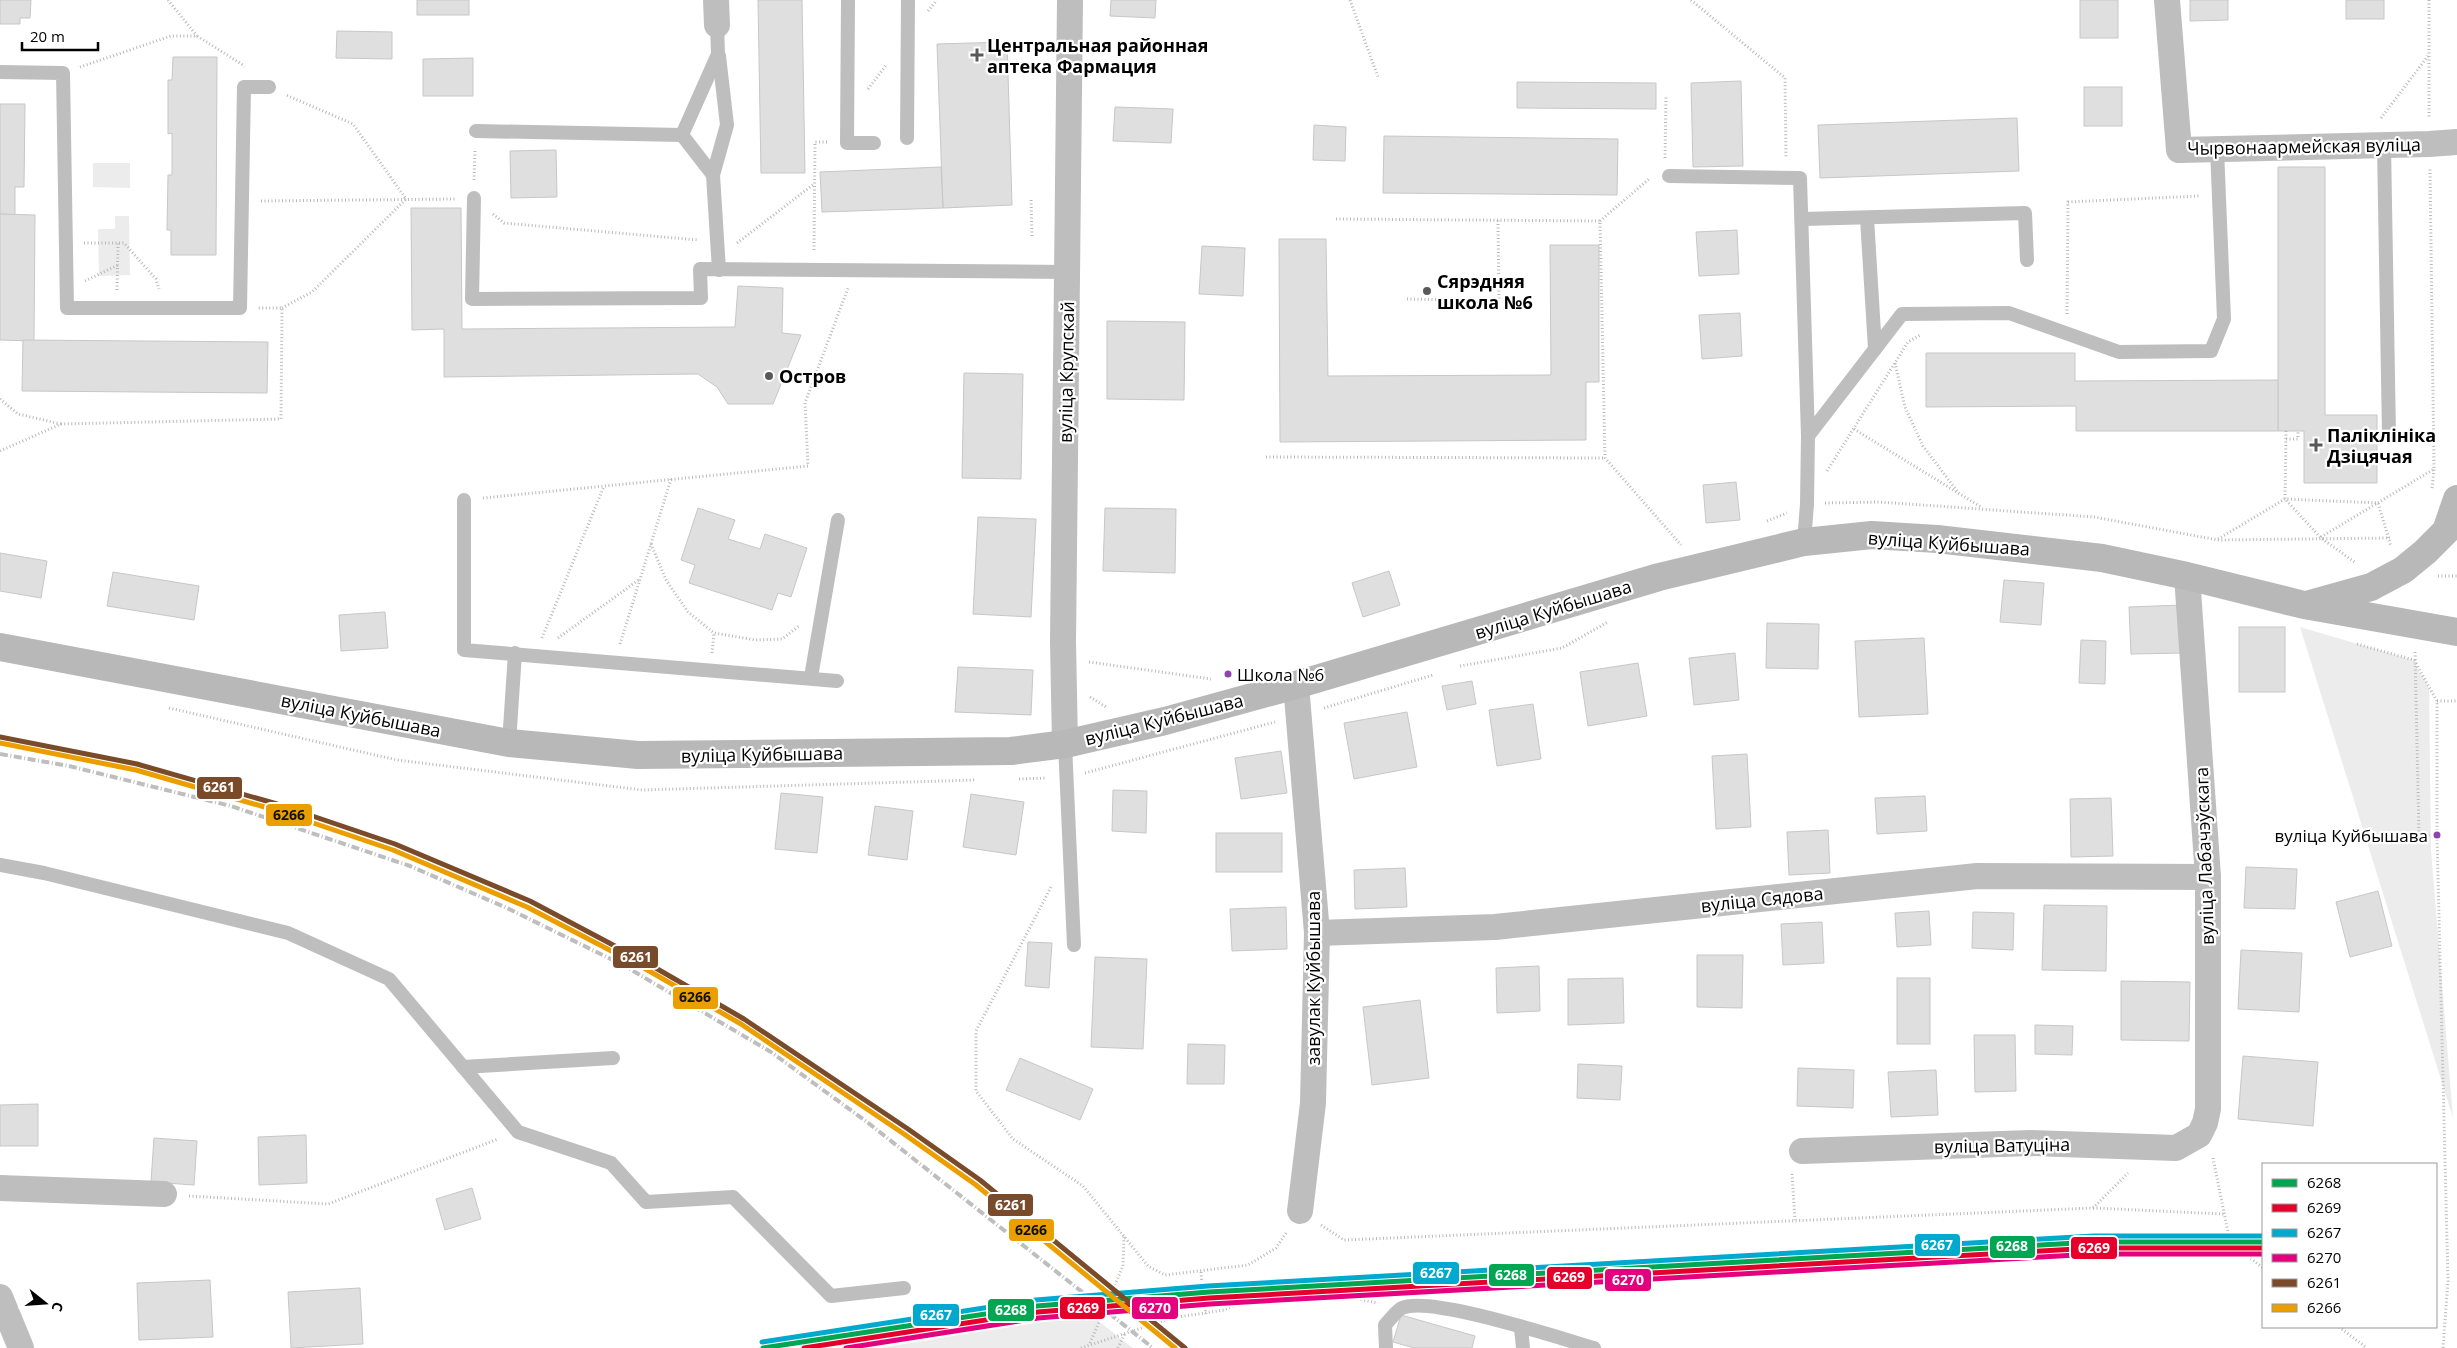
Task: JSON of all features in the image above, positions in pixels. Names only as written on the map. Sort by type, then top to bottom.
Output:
[{"type":"main road","points":[[2304,606],[2371,587],[2403,570],[2446,531],[2457,499]]},
{"type":"main road","name":"вуліца Куйбышава","points":[[0,648],[509,743],[638,755],[1011,751],[1065,744],[1165,721],[1296,685],[1659,577],[1804,542],[1872,536],[1937,539],[2102,558],[2187,576],[2304,606],[2457,632]]},
{"type":"street","name":"вуліца Крупскай","points":[[1065,744],[1063,696],[1070,0]]},
{"type":"street","name":"Чырвонаармейская вуліца","points":[[2167,0],[2179,150],[2371,146],[2457,142]]},
{"type":"street","name":"вуліца Лабачэўскага","points":[[2187,576],[2208,877],[2208,1109],[2202,1129]]},
{"type":"street","name":"завулак Куйбышава","points":[[1296,685],[1317,934],[1313,1103],[1300,1211]]},
{"type":"street","name":"вуліца Сядова","points":[[1317,934],[1495,927],[1977,876],[2208,877]]},
{"type":"street","name":"вуліца Ватуціна","points":[[1802,1151],[2030,1143],[2176,1148],[2202,1129]]},
{"type":"street","points":[[0,1188],[164,1194]]},
{"type":"street","points":[[0,1297],[21,1348]]},
{"type":"lane","points":[[848,0],[847,143],[874,144]]},
{"type":"lane","points":[[907,138],[908,0]]},
{"type":"lane","points":[[716,12],[718,54],[727,125],[713,175],[719,270]]},
{"type":"lane","points":[[682,135],[718,54]]},
{"type":"lane","points":[[0,72],[63,73],[67,308],[240,308],[244,87],[269,87]]},
{"type":"lane","points":[[476,132],[682,135]]},
{"type":"lane","points":[[682,135],[713,175]]},
{"type":"lane","points":[[2371,146],[2389,435]]},
{"type":"lane","points":[[1808,436],[1902,314],[2009,313],[2119,352],[2211,351],[2224,318],[2217,149]]},
{"type":"lane","points":[[1667,171],[1800,178],[1803,219],[1808,436],[1807,504],[1804,542]]},
{"type":"lane","points":[[474,198],[472,299],[701,298],[700,269],[1067,272]]},
{"type":"lane","points":[[1803,219],[2025,213],[2027,260]]},
{"type":"lane","points":[[1867,218],[1875,349]]},
{"type":"lane","points":[[464,500],[464,650],[535,654],[811,677],[837,681]]},
{"type":"lane","points":[[811,677],[838,520]]},
{"type":"lane","points":[[509,743],[515,653]]},
{"type":"lane","points":[[1065,744],[1074,946]]},
{"type":"lane","points":[[0,864],[288,933],[389,979],[518,1132],[611,1163],[646,1202],[733,1197],[831,1296],[904,1288]]},
{"type":"lane","points":[[463,1067],[613,1058]]},
{"type":"lane","points":[[1386,1348],[1386,1325],[1402,1308],[1425,1305],[1454,1310],[1594,1348]]},
{"type":"lane","points":[[1522,1328],[1523,1348]]},
{"type":"path","points":[[168,0],[197,36],[244,65],[244,87]]},
{"type":"path","points":[[1350,0],[1378,77]]},
{"type":"path","points":[[1691,0],[1785,78],[1786,178]]},
{"type":"path","points":[[2429,0],[2429,144],[2434,469],[2432,489]]},
{"type":"path","points":[[63,73],[171,36],[197,36]]},
{"type":"path","points":[[2371,146],[2429,55]]},
{"type":"path","points":[[269,87],[353,124],[406,199]]},
{"type":"path","points":[[1666,96],[1667,171]]},
{"type":"path","points":[[474,198],[476,132]]},
{"type":"path","points":[[814,250],[815,142],[847,143]]},
{"type":"path","points":[[1336,219],[1600,221],[1650,178]]},
{"type":"path","points":[[243,201],[474,198],[504,223],[738,243],[814,184]]},
{"type":"path","points":[[2067,332],[2068,202],[2220,196]]},
{"type":"path","points":[[240,308],[282,308],[312,292],[406,199]]},
{"type":"path","points":[[1030,200],[1032,236]]},
{"type":"path","points":[[1407,299],[1499,301],[1498,220]]},
{"type":"path","points":[[1600,221],[1605,458],[1682,546]]},
{"type":"path","points":[[117,308],[118,243]]},
{"type":"path","points":[[66,244],[124,243],[156,279],[163,308]]},
{"type":"path","points":[[66,290],[118,265]]},
{"type":"path","points":[[464,500],[808,466],[805,403],[854,271]]},
{"type":"path","points":[[0,400],[18,414],[61,424],[281,419],[282,308]]},
{"type":"path","points":[[1807,504],[1908,342],[1922,333]]},
{"type":"path","points":[[1895,363],[1904,407],[1919,438],[1958,493]]},
{"type":"path","points":[[0,451],[61,424]]},
{"type":"path","points":[[1854,428],[1983,509]]},
{"type":"path","points":[[2286,431],[2285,499],[2320,538],[2363,569]]},
{"type":"path","points":[[2286,439],[2298,439],[2298,431]]},
{"type":"path","points":[[1266,457],[1605,458]]},
{"type":"path","points":[[2320,538],[2434,469]]},
{"type":"path","points":[[615,661],[671,479]]},
{"type":"path","points":[[535,654],[604,486]]},
{"type":"path","points":[[2218,540],[2285,499],[2378,503]]},
{"type":"path","points":[[1807,504],[1879,502],[2094,517],[2218,540],[2390,538],[2378,503]]},
{"type":"path","points":[[651,544],[666,580],[688,612],[714,633],[756,640],[782,639],[823,610]]},
{"type":"path","points":[[535,654],[641,578]]},
{"type":"path","points":[[2436,835],[2419,835],[2414,660],[2437,702],[2436,835],[2448,1281],[2443,1348]]},
{"type":"path","points":[[1081,661],[1214,680],[1205,683]]},
{"type":"path","points":[[1063,696],[1082,693],[1114,712]]},
{"type":"path","points":[[2437,702],[2457,702]]},
{"type":"path","points":[[1070,852],[976,1031],[976,1091],[1013,1139],[1083,1186],[1148,1266],[1165,1275],[1248,1265],[1276,1248],[1300,1211],[1344,1240],[2092,1208],[2224,1214]]},
{"type":"path","points":[[2202,1129],[2230,1242],[2262,1267]]},
{"type":"path","points":[[164,1194],[328,1204],[518,1132]]},
{"type":"path","points":[[2092,1208],[2154,1148]]},
{"type":"path","points":[[1795,1220],[1792,1170],[1802,1151]]},
{"type":"path","points":[[1090,1344],[1123,1266],[1124,1236]]},
{"type":"path","points":[[1201,1272],[1202,1285],[1208,1284],[1209,1292],[1209,1299],[1204,1299],[1206,1314]]},
{"type":"path","points":[[1081,1348],[1172,1318],[1224,1310],[1243,1302],[1353,1298],[1402,1308]]},
{"type":"path","points":[[2340,1328],[2367,1348]]},
{"type":"path","points":[[1118,1348],[1125,1333]]},
{"type":"shaded area","points":[[93,163],[130,163],[130,188],[93,187]]},
{"type":"shaded area","points":[[115,216],[129,216],[130,275],[99,276],[98,229],[115,229]]},
{"type":"shaded area","points":[[2300,627],[2412,660],[2429,688],[2431,850],[2453,1118]]},
{"type":"shaded area","points":[[1088,1313],[1133,1348],[880,1348]]},
{"type":"building","points":[[0,0],[31,0],[30,18],[20,18],[20,24],[0,24]]},
{"type":"building","points":[[417,0],[469,0],[469,15],[417,15]]},
{"type":"building","points":[[758,0],[802,0],[805,173],[761,173]]},
{"type":"building","points":[[1111,0],[1156,0],[1155,18],[1110,16]]},
{"type":"building","points":[[2080,0],[2118,0],[2118,38],[2080,38]]},
{"type":"building","points":[[2190,0],[2228,0],[2228,20],[2190,21]]},
{"type":"building","points":[[2346,0],[2384,0],[2384,19],[2346,19]]},
{"type":"building","points":[[337,31],[392,32],[392,59],[336,58]]},
{"type":"building","points":[[1007,42],[1012,205],[943,208],[937,44]]},
{"type":"building","points":[[173,57],[217,57],[216,255],[171,255],[171,230],[167,230],[168,175],[172,175],[172,133],[168,134],[168,80],[172,80]]},
{"type":"building","points":[[473,58],[473,96],[423,96],[423,59]]},
{"type":"building","points":[[1741,81],[1743,166],[1693,167],[1691,83]]},
{"type":"building","points":[[1517,82],[1656,83],[1656,109],[1517,108]]},
{"type":"building","points":[[2084,87],[2122,87],[2122,126],[2084,126]]},
{"type":"building","points":[[0,104],[25,104],[24,187],[15,187],[15,215],[0,214]]},
{"type":"building","points":[[1115,107],[1173,109],[1171,143],[1113,141]]},
{"type":"building","points":[[2017,118],[2019,171],[1820,178],[1818,125]]},
{"type":"building","points":[[1314,125],[1346,127],[1345,161],[1313,160]]},
{"type":"building","points":[[1384,136],[1618,139],[1617,195],[1383,193]]},
{"type":"building","points":[[556,150],[557,197],[511,198],[510,151]]},
{"type":"building","points":[[941,167],[943,208],[822,212],[820,172]]},
{"type":"building","points":[[2278,167],[2325,167],[2325,415],[2377,415],[2377,483],[2304,483],[2304,431],[2278,431]]},
{"type":"building","points":[[411,208],[461,208],[462,329],[735,327],[738,286],[783,288],[782,333],[801,335],[773,404],[728,404],[717,387],[698,374],[444,377],[444,329],[412,330]]},
{"type":"building","points":[[0,214],[35,215],[34,341],[0,340]]},
{"type":"building","points":[[1737,230],[1739,274],[1699,276],[1696,232]]},
{"type":"building","points":[[1279,239],[1326,239],[1328,376],[1551,375],[1550,245],[1599,245],[1599,382],[1586,382],[1586,440],[1280,442]]},
{"type":"building","points":[[1202,246],[1245,248],[1243,296],[1199,294]]},
{"type":"building","points":[[1740,313],[1742,356],[1702,359],[1699,315]]},
{"type":"building","points":[[1107,321],[1185,322],[1184,400],[1107,399]]},
{"type":"building","points":[[23,340],[268,342],[267,393],[22,391]]},
{"type":"building","points":[[1926,353],[2075,353],[2075,381],[2278,380],[2278,431],[2076,431],[2076,406],[1926,407]]},
{"type":"building","points":[[964,373],[1023,374],[1021,479],[962,478]]},
{"type":"building","points":[[1736,482],[1740,520],[1706,523],[1703,485]]},
{"type":"building","points":[[698,508],[735,520],[728,539],[760,549],[765,534],[807,548],[791,597],[778,593],[772,610],[689,583],[695,565],[681,560]]},
{"type":"building","points":[[1105,508],[1176,509],[1175,573],[1103,571]]},
{"type":"building","points":[[978,517],[1036,519],[1031,617],[973,614]]},
{"type":"building","points":[[0,553],[47,561],[41,598],[0,591]]},
{"type":"building","points":[[1389,571],[1400,605],[1363,617],[1352,583]]},
{"type":"building","points":[[113,572],[199,586],[194,620],[107,606]]},
{"type":"building","points":[[2004,580],[2044,583],[2041,625],[2000,622]]},
{"type":"building","points":[[2182,605],[2184,653],[2131,654],[2129,607]]},
{"type":"building","points":[[385,612],[388,648],[341,651],[339,615]]},
{"type":"building","points":[[1767,623],[1819,624],[1818,669],[1766,668]]},
{"type":"building","points":[[2239,627],[2285,627],[2285,692],[2239,692]]},
{"type":"building","points":[[1924,638],[1928,714],[1859,717],[1855,641]]},
{"type":"building","points":[[2081,640],[2106,641],[2105,684],[2079,683]]},
{"type":"building","points":[[1735,653],[1739,700],[1694,705],[1689,658]]},
{"type":"building","points":[[1638,663],[1647,716],[1588,726],[1580,672]]},
{"type":"building","points":[[958,667],[1033,670],[1031,715],[955,712]]},
{"type":"building","points":[[1472,681],[1476,704],[1447,710],[1442,686]]},
{"type":"building","points":[[1533,704],[1541,759],[1497,766],[1489,710]]},
{"type":"building","points":[[1407,712],[1417,767],[1354,779],[1344,723]]},
{"type":"building","points":[[1281,751],[1287,793],[1241,799],[1235,758]]},
{"type":"building","points":[[1747,754],[1751,827],[1716,829],[1712,756]]},
{"type":"building","points":[[1113,790],[1147,791],[1146,833],[1112,831]]},
{"type":"building","points":[[781,793],[823,797],[817,853],[775,849]]},
{"type":"building","points":[[971,794],[1024,802],[1016,855],[963,847]]},
{"type":"building","points":[[1925,796],[1927,831],[1877,834],[1875,798]]},
{"type":"building","points":[[2111,798],[2113,856],[2071,857],[2070,799]]},
{"type":"building","points":[[875,806],[913,811],[907,860],[868,855]]},
{"type":"building","points":[[1828,830],[1830,873],[1789,875],[1787,832]]},
{"type":"building","points":[[1216,833],[1282,833],[1282,872],[1216,872]]},
{"type":"building","points":[[2246,867],[2297,869],[2295,909],[2244,908]]},
{"type":"building","points":[[1405,868],[1407,907],[1355,909],[1354,870]]},
{"type":"building","points":[[2378,891],[2392,946],[2350,957],[2336,902]]},
{"type":"building","points":[[2044,905],[2107,906],[2106,971],[2042,970]]},
{"type":"building","points":[[1286,907],[1287,949],[1232,951],[1230,909]]},
{"type":"building","points":[[1929,911],[1931,945],[1897,947],[1895,913]]},
{"type":"building","points":[[1973,912],[2014,913],[2013,950],[1972,948]]},
{"type":"building","points":[[1822,922],[1824,963],[1783,965],[1781,924]]},
{"type":"building","points":[[1028,942],[1052,943],[1049,988],[1025,986]]},
{"type":"building","points":[[2241,950],[2302,953],[2299,1012],[2238,1009]]},
{"type":"building","points":[[1697,955],[1743,955],[1742,1008],[1697,1007]]},
{"type":"building","points":[[1095,957],[1147,959],[1143,1049],[1091,1047]]},
{"type":"building","points":[[1539,966],[1540,1011],[1497,1013],[1496,968]]},
{"type":"building","points":[[1623,978],[1624,1023],[1568,1025],[1568,979]]},
{"type":"building","points":[[1897,978],[1930,978],[1930,1044],[1897,1044]]},
{"type":"building","points":[[2121,981],[2190,982],[2189,1041],[2121,1040]]},
{"type":"building","points":[[1420,1000],[1429,1078],[1372,1085],[1363,1007]]},
{"type":"building","points":[[2035,1025],[2073,1026],[2072,1055],[2035,1054]]},
{"type":"building","points":[[1974,1035],[2015,1035],[2016,1091],[1975,1092]]},
{"type":"building","points":[[1188,1044],[1225,1045],[1224,1084],[1187,1084]]},
{"type":"building","points":[[2243,1056],[2318,1062],[2313,1126],[2238,1119]]},
{"type":"building","points":[[1020,1058],[1093,1089],[1080,1120],[1006,1090]]},
{"type":"building","points":[[1578,1064],[1622,1066],[1620,1100],[1577,1098]]},
{"type":"building","points":[[1798,1068],[1854,1070],[1853,1108],[1797,1106]]},
{"type":"building","points":[[1936,1070],[1938,1115],[1891,1117],[1888,1072]]},
{"type":"building","points":[[38,1104],[38,1146],[0,1146],[0,1105]]},
{"type":"building","points":[[306,1135],[307,1183],[259,1185],[258,1137]]},
{"type":"building","points":[[154,1138],[197,1141],[194,1185],[151,1182]]},
{"type":"building","points":[[472,1188],[481,1219],[445,1230],[436,1199]]},
{"type":"building","points":[[210,1280],[213,1337],[139,1340],[137,1283]]},
{"type":"building","points":[[360,1288],[363,1344],[291,1348],[288,1292]]},
{"type":"building","points":[[1401,1315],[1475,1336],[1472,1348],[1414,1348],[1393,1342]]},
{"type":"railway","points":[[0,754],[69,766],[231,806],[410,866],[507,908],[623,965],[771,1052],[867,1122],[1153,1348]]},
{"type":"transit line","name":"6261","points":[[0,737],[137,764],[277,804],[395,844],[530,901],[647,963],[744,1019],[908,1129],[980,1180],[1185,1348]]},
{"type":"transit line","name":"6266","points":[[0,743],[136,770],[275,810],[393,850],[527,907],[644,968],[741,1024],[904,1134],[976,1185],[1175,1348]]},
{"type":"transit line","name":"6267","points":[[762,1342],[1036,1300],[1208,1286],[2094,1236],[2262,1236]]},
{"type":"transit line","name":"6268","points":[[763,1348],[1037,1306],[1209,1292],[2094,1242],[2262,1242]]},
{"type":"transit line","name":"6269","points":[[804,1348],[1038,1312],[1209,1298],[2094,1248],[2262,1248]]},
{"type":"transit line","name":"6270","points":[[846,1348],[1038,1318],[1210,1304],[2094,1254],[2262,1254]]},
{"type":"place","name":"Центральная районная аптека Фармация","points":[[977,55]]},
{"type":"place","name":"Сярэдняя школа №6","points":[[1427,291]]},
{"type":"place","name":"Остров","points":[[769,376]]},
{"type":"place","name":"Паліклініка Дзіцячая","points":[[2316,445]]},
{"type":"place","name":"Школа №6","points":[[1228,674]]},
{"type":"place","name":"вуліца Куйбышава","points":[[2437,835]]}]
